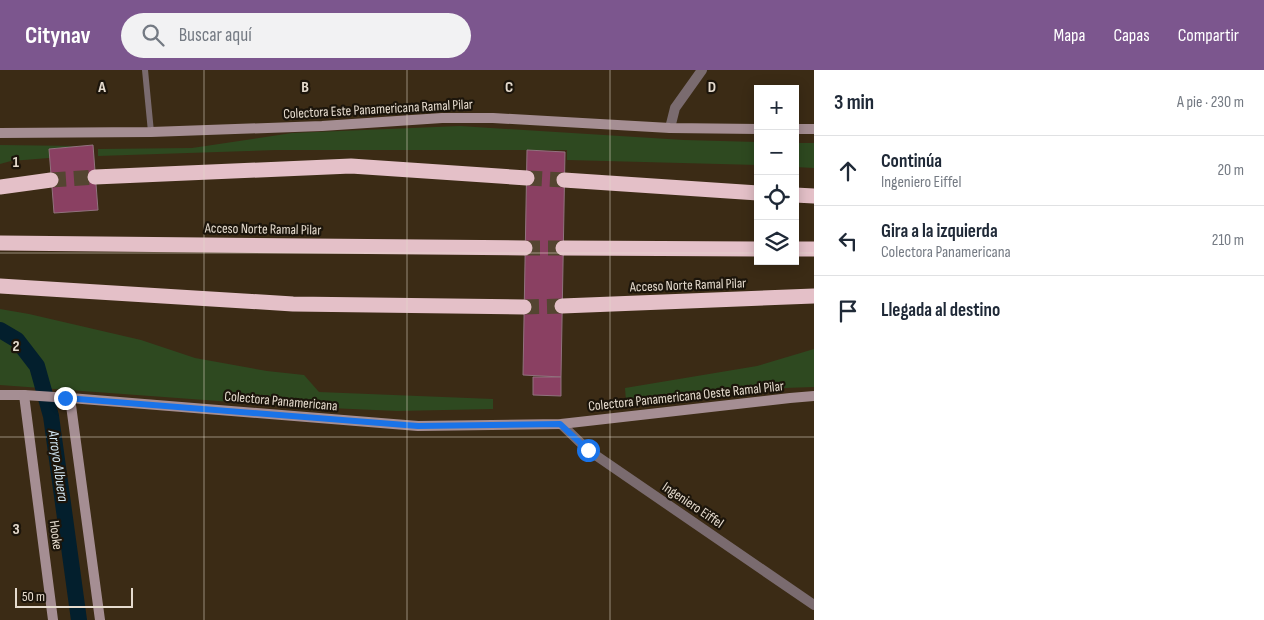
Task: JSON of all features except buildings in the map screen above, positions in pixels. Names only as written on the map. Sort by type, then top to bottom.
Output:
[{"type":"highway","points":[[95,177],[352,166],[527,178]]},
{"type":"highway","points":[[0,187],[51,180]]},
{"type":"highway","points":[[564,180],[754,193]]},
{"type":"highway","points":[[799,195],[814,196]]},
{"type":"highway","name":"Acceso Norte Ramal Pilar","points":[[0,243],[525,248]]},
{"type":"highway","points":[[563,248],[754,248]]},
{"type":"highway","points":[[799,249],[814,249]]},
{"type":"highway","points":[[0,286],[292,304],[524,307]]},
{"type":"highway","name":"Acceso Norte Ramal Pilar","points":[[562,306],[814,296]]},
{"type":"street","points":[[670,128],[675,108],[702,70]]},
{"type":"street","name":"Colectora Este Panamericana Ramal Pilar","points":[[0,133],[151,132],[322,126],[442,118],[493,118],[670,128],[754,128]]},
{"type":"street","points":[[799,129],[814,129]]},
{"type":"street","name":"Colectora Panamericana","points":[[0,395],[68,398],[418,426],[560,424]]},
{"type":"street","name":"Hooke","points":[[26,395],[53,620]]},
{"type":"street","name":"Colectora Panamericana Oeste Ramal Pilar","points":[[560,424],[814,396]]},
{"type":"street","points":[[68,398],[100,620]]},
{"type":"street","name":"Ingeniero Eiffel","points":[[560,424],[588,450],[814,605]]},
{"type":"lane","points":[[145,70],[151,132]]},
{"type":"green space","points":[[460,126],[684,140],[754,142],[754,165],[567,160],[567,150],[276,150],[98,156],[98,149],[192,148],[292,133]]},
{"type":"green space","points":[[799,143],[814,143],[814,168],[799,167]]},
{"type":"green space","points":[[0,145],[77,146],[49,149],[49,158],[11,161],[0,164]]},
{"type":"green space","points":[[0,309],[141,340],[195,358],[267,371],[304,375],[319,392],[493,399],[493,409],[397,411],[285,406],[0,385]]},
{"type":"green space","points":[[814,349],[814,387],[626,401],[625,388],[757,366]]},
{"type":"waterway","name":"Arroyo Albuera","points":[[0,330],[17,340],[37,366],[51,416],[79,620]]},
{"type":"tunnel","points":[[51,180],[95,177]]},
{"type":"tunnel","points":[[527,178],[564,180]]},
{"type":"tunnel","points":[[525,248],[563,248]]},
{"type":"tunnel","points":[[524,307],[562,306]]},
{"type":"route","points":[[65,398],[418,426],[560,424],[588,450]]}]
